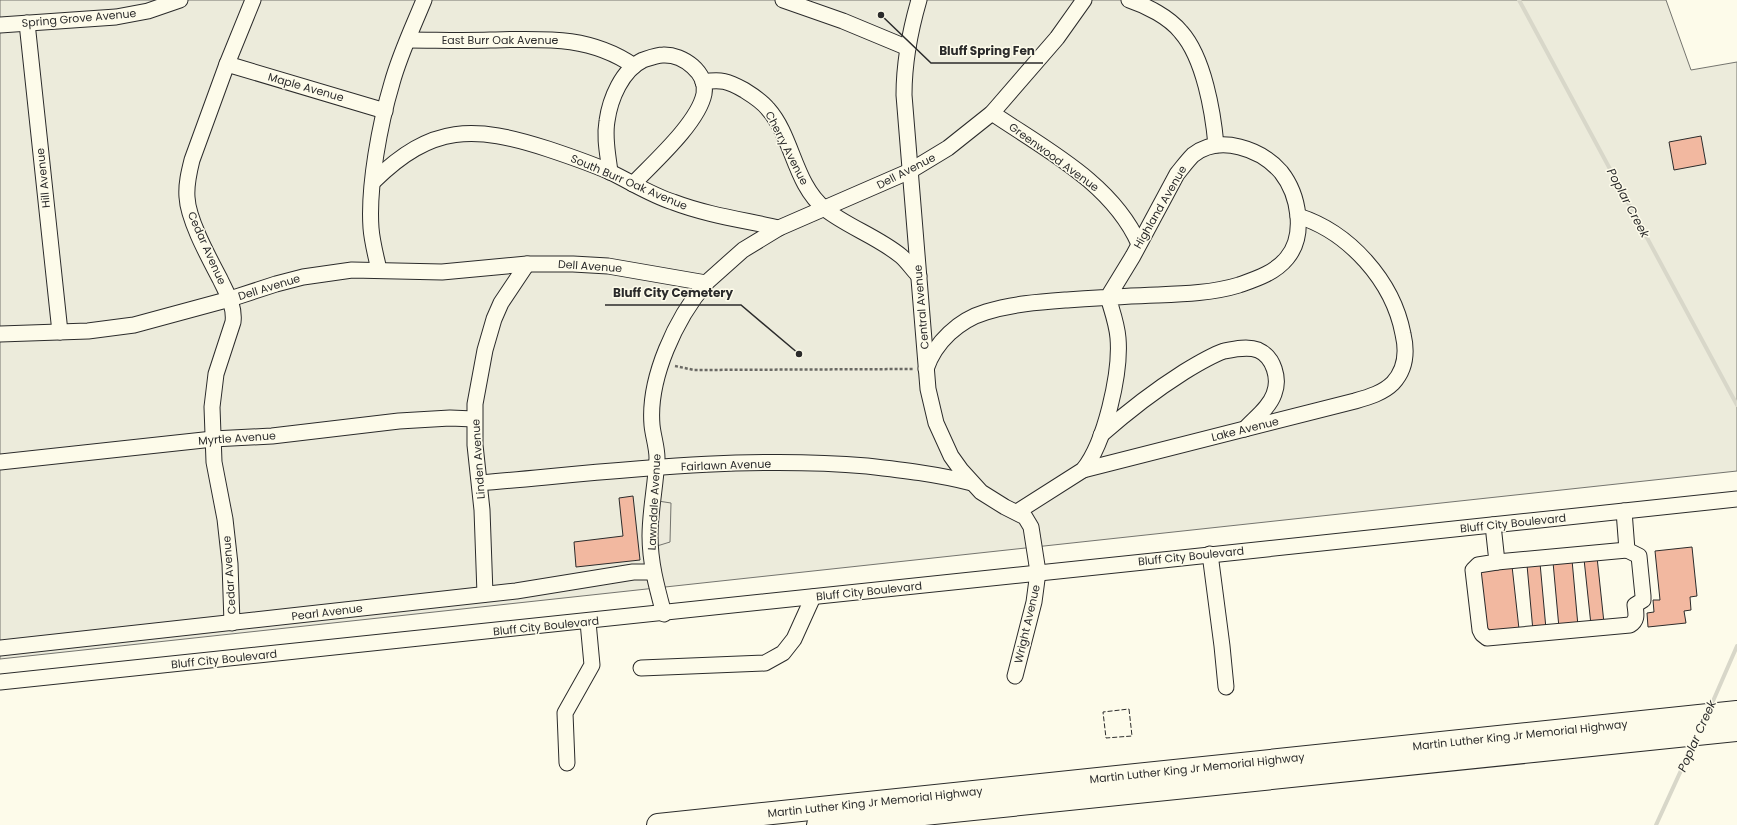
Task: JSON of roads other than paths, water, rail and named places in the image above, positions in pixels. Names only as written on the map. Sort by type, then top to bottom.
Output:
[{"type":"highway","name":"Martin Luther King Jr Memorial Highway","points":[[658,825],[1686,718],[1735,721]]},
{"type":"highway","name":"Martin Luther King Jr Memorial Highway","points":[[818,825],[1669,737],[1735,721]]},
{"type":"street","name":"Spring Grove Avenue","points":[[0,25],[116,17],[148,11],[180,0]]},
{"type":"street","name":"Cedar Avenue","points":[[232,623],[232,589],[228,540],[214,462],[213,439],[214,388],[234,314],[230,299],[202,241],[189,207],[187,197],[188,174],[192,160],[227,64],[253,0]]},
{"type":"street","points":[[379,270],[371,227],[374,181],[385,111],[392,82],[424,0]]},
{"type":"street","points":[[783,0],[843,21],[908,48]]},
{"type":"street","name":"Central Avenue","points":[[920,0],[908,48],[904,78],[904,95],[928,389],[936,423],[951,456],[972,483],[992,500],[1026,517],[1031,527],[1038,572]]},
{"type":"street","name":"Dell Avenue","points":[[0,334],[88,331],[134,325],[230,299],[303,277],[352,270],[442,272],[527,264],[573,264],[608,266],[706,283],[743,250],[779,228],[910,171],[948,148],[992,113],[1057,38],[1084,0]]},
{"type":"street","points":[[1129,0],[1138,3],[1171,23],[1182,32],[1187,40],[1198,64],[1206,89],[1211,108],[1216,145]]},
{"type":"street","name":"Hill Avenue","points":[[27,24],[60,332]]},
{"type":"street","name":"East Burr Oak Avenue","points":[[408,40],[529,39],[569,41],[606,50],[620,56],[634,66]]},
{"type":"street","points":[[610,172],[606,133],[608,113],[616,91],[624,77],[634,66],[643,60],[664,55],[674,56],[693,66],[700,74],[703,82],[704,93],[692,119],[633,184]]},
{"type":"street","name":"Maple Avenue","points":[[227,64],[385,111]]},
{"type":"street","name":"Cherry Avenue","points":[[703,82],[722,80],[731,83],[762,102],[769,110],[782,134],[802,179],[811,193],[825,208],[901,256],[919,276]]},
{"type":"street","name":"Greenwood Avenue","points":[[992,113],[1066,163],[1104,193],[1126,220],[1138,244]]},
{"type":"street","name":"South Burr Oak Avenue","points":[[374,181],[401,157],[414,149],[442,137],[470,132],[482,133],[515,138],[581,160],[610,172],[672,202],[692,209],[779,228]]},
{"type":"street","name":"Highland Avenue","points":[[926,369],[930,357],[948,334],[959,326],[985,312],[1025,303],[1202,292],[1235,286],[1257,278],[1278,266],[1287,258],[1296,238],[1298,216],[1293,194],[1281,173],[1273,164],[1253,152],[1240,147],[1216,145],[1204,149],[1194,155],[1185,163],[1177,174],[1108,297]]},
{"type":"street","name":"Lake Avenue","points":[[1083,470],[1244,430],[1375,395],[1393,383],[1403,365],[1405,354],[1402,328],[1393,301],[1377,274],[1362,257],[1319,224],[1298,216]]},
{"type":"street","name":"Linden Avenue","points":[[485,594],[485,553],[474,419],[481,371],[492,325],[501,303],[527,264]]},
{"type":"street","name":"Lawndale Avenue","points":[[664,614],[653,572],[650,536],[657,456],[652,425],[652,407],[662,362],[687,309],[706,283]]},
{"type":"street","points":[[1017,512],[1083,470],[1091,460],[1101,435],[1114,384],[1118,340],[1116,326],[1108,297]]},
{"type":"street","points":[[1101,435],[1119,419],[1161,387],[1193,366],[1224,352],[1248,348],[1258,350],[1271,362],[1275,370],[1276,388],[1269,404],[1244,430]]},
{"type":"street","name":"Myrtle Avenue","points":[[0,462],[213,439],[272,436],[399,420],[450,418],[474,419]]},
{"type":"street","name":"Fairlawn Avenue","points":[[480,483],[656,468],[738,464],[837,464],[923,473],[950,477],[972,483]]},
{"type":"street","name":"Bluff City Boulevard","points":[[0,682],[664,614],[1038,572],[1736,499]]},
{"type":"street","points":[[1624,511],[1627,550]]},
{"type":"street","points":[[1493,525],[1497,562]]},
{"type":"street","points":[[1627,550],[1639,556],[1643,596],[1642,600],[1635,605],[1636,618],[1630,625],[1488,638],[1482,634],[1480,630],[1473,570],[1478,565],[1627,550]]},
{"type":"street","points":[[1210,554],[1226,687]]},
{"type":"street","name":"Pearl Avenue","points":[[0,648],[485,594],[561,584],[622,573],[653,572]]},
{"type":"street","name":"Wright Avenue","points":[[1015,676],[1034,602],[1038,572]]},
{"type":"street","points":[[641,668],[765,663],[783,653],[794,639],[813,597]]},
{"type":"street","points":[[567,763],[565,713],[592,664],[588,622]]},
{"type":"waterway","name":"Poplar Creek","points":[[1519,0],[1737,405]]},
{"type":"waterway","name":"Poplar Creek","points":[[1710,708],[1737,646]]},
{"type":"waterway","name":"Poplar Creek","points":[[1656,825],[1694,742]]},
{"type":"place","name":"Bluff Spring Fen","points":[[881,15]]},
{"type":"place","name":"Bluff City Cemetery","points":[[799,354]]}]
